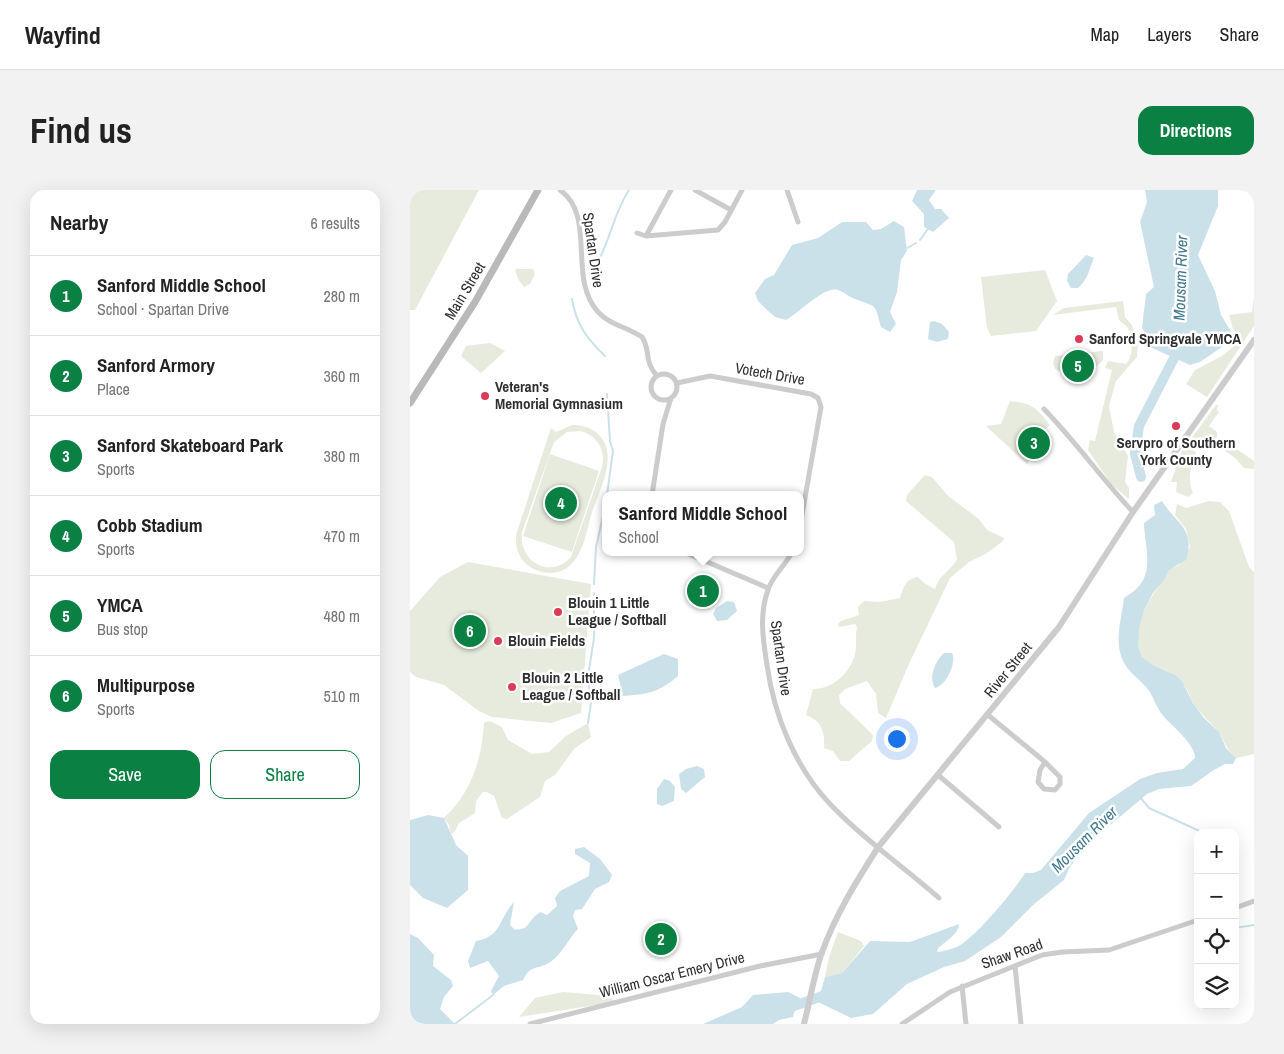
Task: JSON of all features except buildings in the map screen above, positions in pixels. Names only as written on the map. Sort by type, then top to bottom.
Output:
[{"type":"main road","name":"Main Street","points":[[410,402],[475,302],[538,190]]},
{"type":"street","name":"Spartan Drive","points":[[560,190],[572,201],[576,212],[582,275],[587,296],[599,313],[608,321],[642,336],[645,341],[648,365],[657,376]]},
{"type":"street","points":[[646,236],[671,190]]},
{"type":"street","points":[[695,190],[731,210]]},
{"type":"street","points":[[637,233],[646,236],[716,230],[722,227],[742,190]]},
{"type":"street","points":[[787,190],[798,222]]},
{"type":"street","name":"River Street","points":[[804,1024],[822,954],[842,907],[879,846],[1063,621],[1133,512],[1254,340]]},
{"type":"street","points":[[653,491],[663,424],[671,398],[676,393],[677,383],[667,374],[657,376],[652,384],[653,394],[661,400],[671,398]]},
{"type":"street","name":"Votech Drive","points":[[677,383],[710,376],[811,394],[818,398],[821,407],[804,503]]},
{"type":"street","points":[[1044,410],[1075,441],[1103,479],[1133,512]]},
{"type":"street","points":[[693,556],[768,588],[789,556]]},
{"type":"street","name":"Spartan Drive","points":[[768,588],[763,610],[764,645],[770,686],[781,723],[793,750],[815,786],[842,816],[939,898]]},
{"type":"street","points":[[988,715],[1045,762],[1060,776],[1060,784],[1055,790],[1047,791],[1038,782],[1040,770],[1045,762]]},
{"type":"street","points":[[938,775],[999,827]]},
{"type":"street","points":[[1239,907],[1254,901]]},
{"type":"street","name":"Shaw Road","points":[[902,1024],[931,1002],[962,986],[1050,953],[1110,950],[1194,921]]},
{"type":"street","name":"William Oscar Emery Drive","points":[[530,1024],[754,968],[822,954]]},
{"type":"street","points":[[1015,966],[1021,1024]]},
{"type":"street","points":[[962,986],[966,1024]]},
{"type":"shaded area","points":[[410,190],[479,190],[415,310],[410,310]]},
{"type":"shaded area","points":[[515,269],[533,269],[535,274],[530,284],[524,287],[518,279]]},
{"type":"shaded area","points":[[1045,270],[1057,301],[1036,331],[991,336],[987,328],[981,277]]},
{"type":"shaded area","points":[[1254,298],[1254,326],[1207,397],[1186,384],[1195,370],[1222,356],[1242,340],[1233,329],[1229,315],[1252,312]]},
{"type":"shaded area","points":[[1123,301],[1125,317],[1132,325],[1138,342],[1137,357],[1116,381],[1109,406],[1114,432],[1128,456],[1125,482],[1129,488],[1129,499],[1111,484],[1088,450],[1090,440],[1095,441],[1112,370],[1105,368],[1108,361],[1126,364],[1129,361],[1132,346],[1130,332],[1119,320],[1116,307],[1053,315],[1064,308]]},
{"type":"shaded area","points":[[490,343],[505,351],[481,373],[461,356],[466,346]]},
{"type":"shaded area","points":[[1103,351],[1103,360],[1097,366],[1071,365],[1060,371],[1055,369],[1053,363],[1055,356]]},
{"type":"shaded area","points":[[1010,401],[1025,403],[1034,408],[1050,425],[1042,432],[1049,439],[1027,464],[986,426],[1001,424]]},
{"type":"shaded area","points":[[1216,405],[1218,405],[1217,410],[1219,412],[1209,426],[1217,432],[1217,437],[1204,445],[1191,439]]},
{"type":"shaded area","points":[[572,425],[591,429],[604,441],[608,461],[581,550],[573,562],[564,570],[550,573],[536,570],[521,558],[516,545],[516,535],[551,428],[556,432]],"holes":[[[580,431],[586,433],[599,444],[603,455],[602,467],[571,557],[563,564],[545,567],[530,559],[522,542],[522,532],[554,442],[567,432]]]},
{"type":"shaded area","points":[[1228,443],[1254,461],[1254,469],[1244,468],[1235,458],[1217,445]]},
{"type":"shaded area","points":[[1186,445],[1196,452],[1190,478],[1193,493],[1188,497],[1176,492],[1177,482],[1171,482],[1176,467],[1173,465]]},
{"type":"shaded area","points":[[550,454],[599,471],[572,552],[523,536]]},
{"type":"shaded area","points":[[925,475],[932,477],[948,496],[979,519],[987,530],[1004,538],[1003,541],[987,553],[969,562],[950,578],[908,666],[886,718],[878,713],[876,694],[867,681],[845,689],[839,695],[840,703],[873,735],[872,741],[849,761],[840,761],[833,751],[824,748],[823,732],[819,724],[816,720],[806,715],[813,689],[827,686],[840,679],[853,661],[856,651],[857,627],[855,624],[839,627],[838,624],[841,621],[859,615],[858,607],[864,601],[880,602],[900,598],[906,584],[914,578],[918,577],[935,589],[939,580],[957,559],[954,542],[906,501],[907,495]]},
{"type":"shaded area","points":[[1209,501],[1220,502],[1229,511],[1249,567],[1254,572],[1254,754],[1236,758],[1216,729],[1197,708],[1184,685],[1174,677],[1147,662],[1138,649],[1136,639],[1140,618],[1145,608],[1167,572],[1180,564],[1190,547],[1186,529],[1175,515],[1177,504],[1186,508]]},
{"type":"shaded area","name":"Blouin Fields","points":[[468,562],[591,584],[581,713],[551,723],[492,717],[479,711],[444,685],[416,677],[410,672],[410,611],[440,577]]},
{"type":"shaded area","points":[[490,721],[502,727],[508,740],[532,754],[549,752],[566,736],[588,723],[591,737],[575,748],[555,775],[545,781],[540,797],[507,819],[502,818],[494,796],[483,792],[476,801],[475,813],[459,823],[451,834],[449,825],[444,818],[461,798],[468,786],[478,762],[484,723]]},
{"type":"shaded area","points":[[838,932],[861,941],[864,946],[842,973],[825,977],[829,957]]},
{"type":"shaded area","points":[[563,992],[609,996],[615,1002],[519,1017],[535,998]]},
{"type":"water","points":[[917,190],[936,190],[929,200],[935,209],[941,209],[949,218],[933,232],[924,227],[924,214],[912,201]]},
{"type":"water","points":[[1145,190],[1218,190],[1218,206],[1198,255],[1215,291],[1221,315],[1232,333],[1232,340],[1200,362],[1190,365],[1150,347],[1149,339],[1142,328],[1146,294],[1154,287],[1140,222],[1147,202]]},
{"type":"water","points":[[894,221],[904,227],[907,251],[901,260],[897,292],[890,312],[896,324],[890,332],[881,327],[874,307],[838,290],[832,290],[819,296],[786,320],[775,317],[758,301],[755,293],[765,279],[774,275],[792,245],[818,238],[842,222],[866,222],[873,230],[881,229]]},
{"type":"water","points":[[1086,255],[1094,258],[1088,274],[1078,288],[1071,288],[1067,281],[1068,274]]},
{"type":"water","points":[[934,321],[942,324],[949,332],[948,339],[937,342],[928,339],[930,322]]},
{"type":"water","points":[[1162,501],[1183,527],[1188,541],[1188,549],[1186,560],[1169,570],[1144,610],[1139,629],[1138,647],[1142,657],[1154,666],[1175,675],[1182,681],[1193,703],[1204,718],[1219,732],[1226,748],[1236,758],[1233,764],[1225,764],[1191,786],[1159,789],[1147,794],[1089,843],[1070,867],[1064,880],[1033,905],[1001,937],[965,961],[944,967],[907,984],[873,1014],[851,1018],[818,1002],[825,977],[842,973],[870,941],[910,942],[959,924],[954,935],[937,950],[938,952],[957,947],[965,942],[984,924],[1025,873],[1041,870],[1089,813],[1140,779],[1157,773],[1183,769],[1195,758],[1194,752],[1187,741],[1161,713],[1150,692],[1125,664],[1119,645],[1124,598],[1139,586],[1146,572],[1147,555],[1144,523],[1155,515],[1154,505]]},
{"type":"water","points":[[727,601],[734,602],[737,611],[727,620],[717,621],[713,614],[716,608]]},
{"type":"water","points":[[944,653],[952,653],[952,668],[947,679],[935,688],[932,674]]},
{"type":"water","points":[[664,654],[678,659],[678,676],[652,692],[623,696],[618,675]]},
{"type":"water","points":[[697,766],[704,769],[705,777],[686,793],[681,789],[679,774],[686,769]]},
{"type":"water","points":[[664,779],[670,781],[675,787],[674,801],[662,806],[657,804],[657,789]]},
{"type":"water","points":[[428,815],[444,818],[456,845],[468,856],[468,890],[447,908],[423,898],[410,885],[410,820]]},
{"type":"water","points":[[584,847],[600,859],[612,875],[609,882],[595,889],[582,909],[575,910],[573,916],[578,929],[552,961],[531,970],[523,980],[504,986],[493,995],[491,991],[499,976],[488,961],[470,968],[468,961],[476,941],[485,939],[496,930],[514,902],[510,925],[515,930],[525,928],[540,912],[547,915],[557,906],[555,898],[560,891],[589,876],[590,863],[575,854],[575,849]]},
{"type":"water","points":[[410,934],[418,938],[434,955],[433,966],[451,980],[453,986],[444,997],[440,1009],[455,1024],[410,1024]]},
{"type":"water","points":[[788,992],[800,998],[800,1008],[795,1010],[793,1017],[779,1020],[773,1024],[703,1024],[742,1007],[753,995]]},
{"type":"waterway","points":[[595,267],[629,190]]},
{"type":"waterway","points":[[920,240],[928,229]]},
{"type":"waterway","points":[[907,248],[916,243]]},
{"type":"waterway","points":[[572,299],[579,324],[605,356]]},
{"type":"waterway","name":"Mousam River","points":[[1141,477],[1135,454],[1139,426],[1174,358],[1178,346]]},
{"type":"waterway","points":[[607,394],[610,441],[613,451],[608,491]]},
{"type":"waterway","points":[[594,584],[596,547],[602,521]]},
{"type":"waterway","points":[[588,723],[591,703],[588,676],[594,638],[594,593]]},
{"type":"waterway","points":[[1140,797],[1149,808],[1195,829]]},
{"type":"waterway","points":[[1239,927],[1254,925]]},
{"type":"waterway","name":"Mousam River","points":[[791,1007],[831,993]]},
{"type":"waterway","points":[[455,1024],[493,995]]},
{"type":"place","name":"Sanford Springvale YMCA","points":[[1079,339]]},
{"type":"place","name":"YMCA","points":[[1078,366]]},
{"type":"place","name":"Veteran's Memorial Gymnasium","points":[[485,396]]},
{"type":"place","name":"Servpro of Southern York County","points":[[1176,426]]},
{"type":"place","name":"Sanford Skateboard Park","points":[[1034,443]]},
{"type":"place","name":"Cobb Stadium","points":[[561,503]]},
{"type":"place","name":"Sanford Middle School","points":[[703,591]]},
{"type":"place","name":"Blouin 1 Little League / Softball","points":[[558,612]]},
{"type":"place","name":"Multipurpose","points":[[470,631]]},
{"type":"place","name":"Blouin Fields","points":[[498,641]]},
{"type":"place","name":"Blouin 2 Little League / Softball","points":[[512,687]]},
{"type":"place","name":"Sanford Armory","points":[[661,939]]}]
